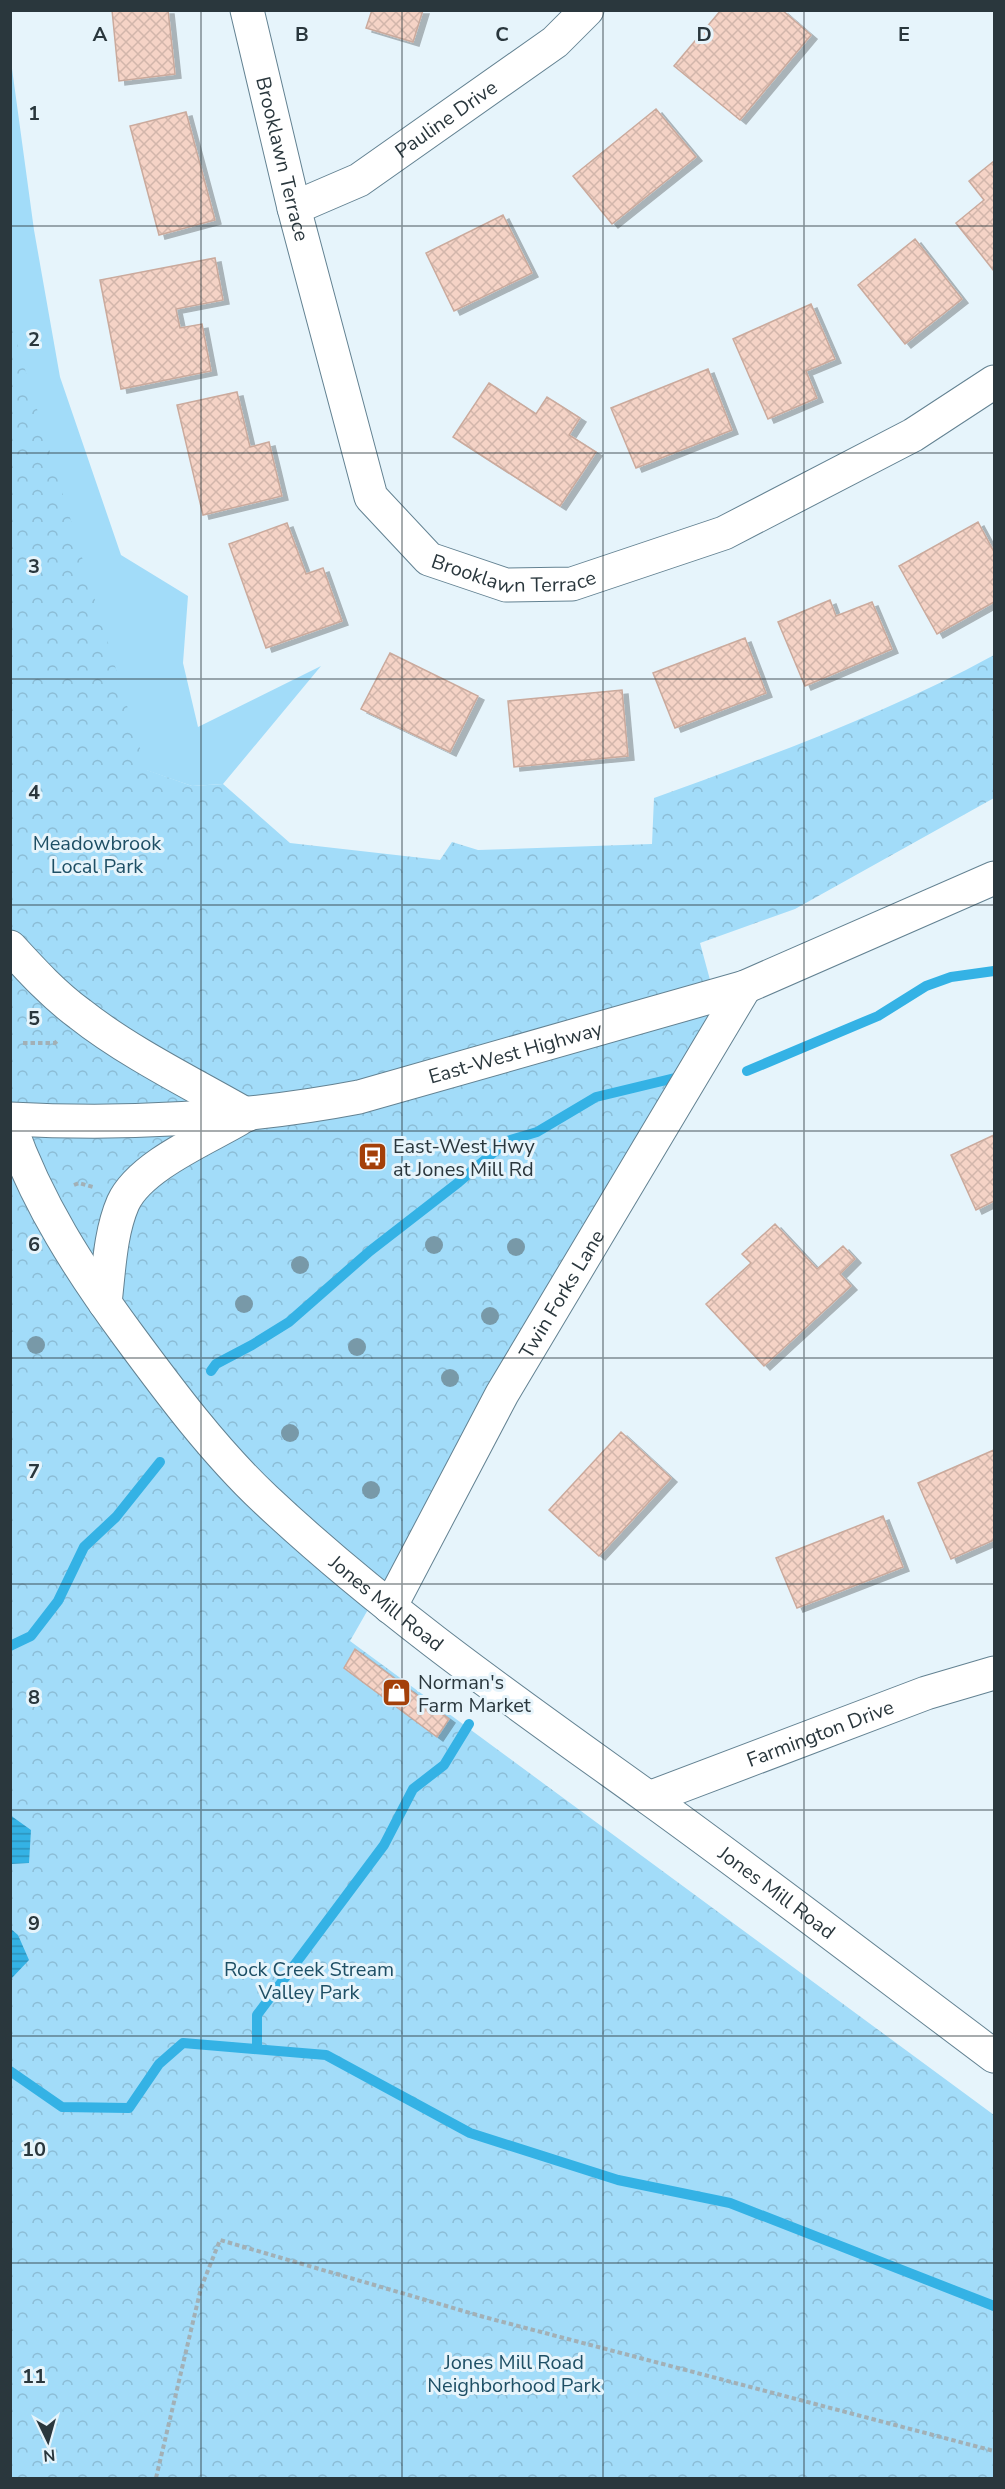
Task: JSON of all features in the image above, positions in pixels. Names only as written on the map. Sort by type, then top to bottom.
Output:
[{"type":"main road","name":"Brooklawn Terrace","points":[[247,10],[294,208],[371,497],[429,559],[506,585],[573,584],[724,533],[913,435],[994,382]]},
{"type":"main road","name":"Pauline Drive","points":[[294,208],[359,180],[555,42],[587,10]]},
{"type":"main road","name":"East-West Highway","points":[[10,1119],[76,1122],[192,1119],[299,1109],[359,1097],[745,987],[994,878]]},
{"type":"main road","points":[[10,947],[33,973],[80,1015],[247,1115],[160,1165],[139,1182],[124,1201],[115,1229],[105,1303]]},
{"type":"main road","name":"Twin Forks Lane","points":[[390,1606],[502,1394],[745,987]]},
{"type":"main road","name":"Jones Mill Road","points":[[10,1126],[40,1200],[105,1303],[207,1437],[263,1498],[354,1578],[478,1677],[649,1798],[994,2056]]},
{"type":"main road","name":"Farmington Drive","points":[[649,1798],[926,1693],[994,1673]]},
{"type":"path","points":[[23,1043],[55,1043],[60,1038]]},
{"type":"path","points":[[70,1186],[78,1183],[102,1190]]},
{"type":"path","points":[[156,2478],[201,2288],[220,2240],[484,2317],[994,2451]]},
{"type":"green space","points":[[10,54],[34,230],[60,377],[121,555],[188,596],[183,663],[198,727],[321,666],[223,784],[192,786],[114,759],[11,884]]},
{"type":"green space","name":"Rock Creek Stream Valley Park","points":[[10,320],[147,770],[192,786],[223,784],[290,843],[440,860],[452,842],[478,850],[652,844],[654,798],[784,750],[870,715],[994,655],[994,798],[795,909],[700,943],[716,1002],[350,1641],[994,2115],[994,2478],[11,2478]]},
{"type":"water","points":[[10,1815],[31,1830],[29,1863],[11,1864]]},
{"type":"water","points":[[11,1929],[18,1935],[29,1960],[11,1979]]},
{"type":"building","points":[[112,10],[168,10],[175,74],[119,81]]},
{"type":"building","points":[[372,10],[423,10],[413,42],[366,28]]},
{"type":"building","points":[[721,10],[782,10],[811,35],[740,120],[674,66]]},
{"type":"building","points":[[656,109],[696,157],[612,224],[573,176]]},
{"type":"building","points":[[186,112],[215,220],[159,235],[130,126]]},
{"type":"building","points":[[994,161],[994,271],[956,223],[984,200],[969,181]]},
{"type":"building","points":[[503,215],[532,273],[454,311],[426,253]]},
{"type":"building","points":[[915,239],[962,299],[905,344],[858,285]]},
{"type":"building","points":[[215,258],[223,300],[176,309],[180,328],[202,324],[211,371],[121,389],[100,280]]},
{"type":"building","points":[[811,304],[835,359],[806,371],[817,398],[768,419],[733,339]]},
{"type":"building","points":[[708,369],[732,430],[636,468],[611,408]]},
{"type":"building","points":[[489,383],[536,414],[547,397],[580,418],[569,435],[596,452],[560,506],[453,437]]},
{"type":"building","points":[[237,392],[250,447],[269,442],[282,496],[203,515],[177,405]]},
{"type":"building","points":[[978,522],[994,552],[994,602],[937,634],[899,566]]},
{"type":"building","points":[[287,523],[306,574],[323,568],[342,621],[266,648],[229,544]]},
{"type":"building","points":[[830,600],[836,616],[872,602],[892,649],[805,686],[778,622]]},
{"type":"building","points":[[745,638],[766,693],[675,728],[653,673]]},
{"type":"building","points":[[390,653],[478,696],[450,752],[361,709]]},
{"type":"building","points":[[622,690],[628,756],[514,767],[508,701]]},
{"type":"building","points":[[994,1135],[994,1201],[976,1210],[951,1155]]},
{"type":"building","points":[[775,1224],[817,1269],[843,1246],[855,1259],[840,1274],[851,1286],[764,1366],[706,1304],[751,1263],[742,1254]]},
{"type":"building","points":[[621,1432],[671,1478],[599,1556],[549,1510]]},
{"type":"building","points":[[994,1450],[994,1540],[951,1559],[918,1483]]},
{"type":"building","points":[[883,1516],[903,1567],[797,1608],[776,1558]]},
{"type":"building","name":"Norman's Farm Market","points":[[355,1649],[449,1719],[437,1737],[344,1668]]},
{"type":"waterway","points":[[747,1071],[878,1016],[926,986],[951,977],[994,971]]},
{"type":"waterway","points":[[211,1371],[216,1364],[289,1322],[370,1251],[459,1182],[507,1141],[537,1132],[596,1097],[679,1077]]},
{"type":"waterway","points":[[10,1646],[31,1636],[58,1601],[84,1547],[116,1517],[160,1462]]},
{"type":"waterway","points":[[257,2049],[257,2015],[384,1845],[413,1789],[444,1765],[469,1724]]},
{"type":"waterway","points":[[10,2071],[62,2107],[129,2108],[159,2064],[183,2043],[326,2055],[470,2133],[618,2180],[730,2203],[994,2306]]},
{"type":"place","name":"East-West Hwy at Jones Mill Rd","points":[[372,1157]]},
{"type":"place","name":"Norman's Farm Market","points":[[397,1693]]},
{"type":"park label","name":"Meadowbrook Local Park","points":[[97,854]]},
{"type":"park label","name":"Jones Mill Road Neighborhood Park","points":[[514,2374]]}]
